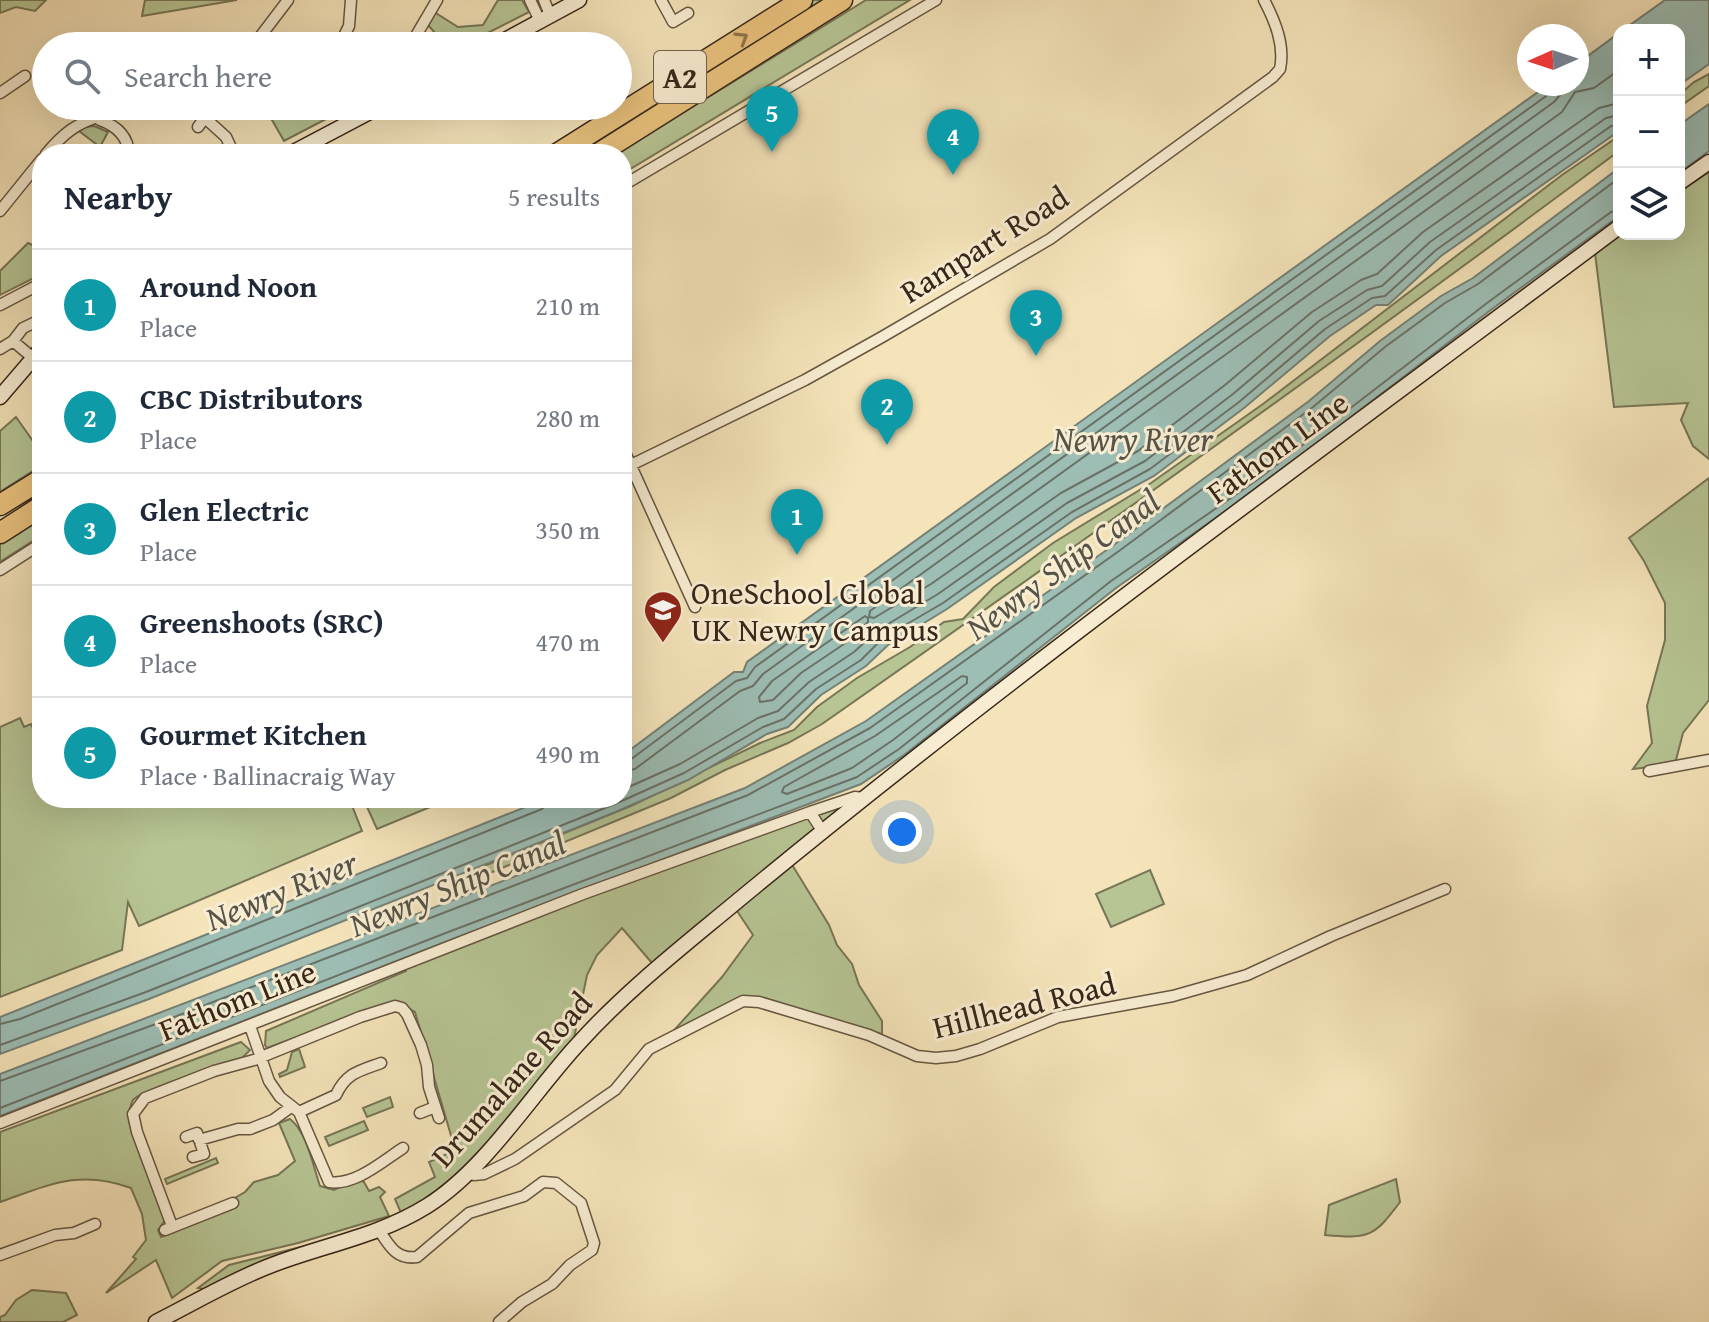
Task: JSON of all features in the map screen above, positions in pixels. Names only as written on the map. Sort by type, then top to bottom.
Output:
[{"type":"highway","name":"A2","points":[[632,107],[802,0]]},
{"type":"highway","name":"A2","points":[[614,144],[842,0]]},
{"type":"highway","name":"A2","points":[[573,144],[611,120]]},
{"type":"highway","points":[[0,505],[32,485]]},
{"type":"highway","points":[[0,533],[32,512]]},
{"type":"main road","points":[[520,32],[579,0]]},
{"type":"main road","points":[[313,144],[356,120]]},
{"type":"main road","points":[[1685,179],[1709,162]]},
{"type":"main road","name":"Fathom Line","points":[[863,798],[1102,611],[1613,231]]},
{"type":"main road","points":[[0,397],[32,360]]},
{"type":"main road","name":"Drumalane Road","points":[[156,1322],[258,1270],[379,1230],[429,1205],[470,1172],[578,1044],[616,1004],[863,798]]},
{"type":"street","points":[[264,32],[288,0]]},
{"type":"street","points":[[346,32],[351,0]]},
{"type":"street","points":[[418,32],[437,0]]},
{"type":"street","points":[[530,0],[545,18]]},
{"type":"street","points":[[544,0],[545,18]]},
{"type":"street","points":[[661,0],[673,22],[688,13]]},
{"type":"street","points":[[632,180],[936,0]]},
{"type":"street","name":"Rampart Road","points":[[632,465],[805,380],[1050,239],[1273,77],[1280,69],[1281,44],[1264,0]]},
{"type":"street","points":[[0,93],[25,76]]},
{"type":"street","points":[[55,144],[83,120]]},
{"type":"street","points":[[100,120],[120,131],[128,144]]},
{"type":"street","points":[[204,120],[202,123],[226,137],[229,144]]},
{"type":"street","points":[[0,211],[32,171]]},
{"type":"street","points":[[0,305],[32,288]]},
{"type":"street","points":[[0,349],[32,324]]},
{"type":"street","points":[[13,341],[32,350]]},
{"type":"street","points":[[632,467],[695,607]]},
{"type":"street","points":[[0,570],[32,549]]},
{"type":"street","points":[[1649,771],[1709,760]]},
{"type":"street","name":"Fathom Line","points":[[0,1123],[583,894],[810,812],[855,797],[863,798]]},
{"type":"street","points":[[810,812],[823,832]]},
{"type":"street","name":"Hillhead Road","points":[[470,1172],[474,1175],[484,1174],[515,1159],[615,1090],[649,1049],[743,1001],[759,1002],[869,1035],[917,1056],[956,1056],[1058,1017],[1162,998],[1247,975],[1445,889]]},
{"type":"street","points":[[233,1203],[169,1228],[133,1114],[145,1098],[395,1006],[402,1008],[421,1045],[429,1076],[437,1113],[420,1113]]},
{"type":"street","points":[[250,1026],[269,1081],[295,1110],[329,1182],[339,1184],[351,1179],[403,1148]]},
{"type":"street","points":[[199,1140],[238,1129],[250,1129],[336,1095],[348,1076],[381,1063]]},
{"type":"street","points":[[186,1137],[197,1133],[204,1154],[193,1157]]},
{"type":"street","points":[[379,1230],[401,1257],[417,1257],[469,1213],[524,1196],[543,1182],[556,1183],[581,1203],[594,1243],[592,1250],[499,1322]]},
{"type":"street","points":[[0,1255],[95,1224]]},
{"type":"green space","points":[[0,0],[46,0],[35,11],[16,7],[0,13]]},
{"type":"green space","points":[[145,0],[237,0],[142,16]]},
{"type":"green space","points":[[498,0],[522,0],[529,12],[490,32],[434,32],[427,24],[434,12],[458,27],[483,25]]},
{"type":"green space","points":[[813,0],[830,0],[601,144],[585,144],[623,120],[632,120],[632,114]]},
{"type":"green space","points":[[866,0],[910,0],[632,168],[632,144]]},
{"type":"green space","points":[[1709,74],[1709,86],[1685,103],[1685,90]]},
{"type":"green space","points":[[272,120],[324,120],[284,141]]},
{"type":"green space","points":[[94,126],[108,132],[102,144],[96,144],[79,131]]},
{"type":"green space","points":[[1613,140],[1613,155],[1521,224],[822,724],[671,798],[485,875],[484,866],[632,808],[760,743],[794,730],[817,707],[857,678],[910,647],[944,622],[963,619],[994,587],[1053,543],[1151,483],[1263,404],[1562,175]]},
{"type":"green space","points":[[1709,172],[1709,459],[1693,446],[1681,420],[1688,403],[1614,407],[1595,253],[1613,240],[1685,240],[1685,188]]},
{"type":"green space","points":[[28,243],[32,245],[32,279],[0,295],[0,271]]},
{"type":"green space","points":[[16,417],[32,440],[32,471],[0,492],[0,431]]},
{"type":"green space","points":[[1709,478],[1709,700],[1683,733],[1675,764],[1633,769],[1652,743],[1647,706],[1665,640],[1665,603],[1629,538]]},
{"type":"green space","points":[[32,524],[32,541],[0,562],[0,543]]},
{"type":"green space","points":[[20,718],[24,727],[32,726],[32,808],[353,808],[362,831],[139,926],[128,902],[122,950],[0,997],[0,727]]},
{"type":"green space","points":[[856,797],[652,963],[622,928],[597,955],[587,975],[572,1048],[464,1168],[418,1206],[401,1213],[395,1199],[435,1177],[429,1162],[447,1154],[445,1146],[452,1139],[415,1012],[395,1001],[267,1048],[265,1045],[266,1031],[406,971],[404,964]]},
{"type":"green space","points":[[368,808],[428,808],[377,829]]},
{"type":"green space","points":[[791,863],[829,925],[837,945],[852,964],[859,985],[882,1021],[882,1034],[754,1001],[668,1037],[722,977],[753,935],[737,911]]},
{"type":"green space","points":[[1150,870],[1164,904],[1111,927],[1096,894]]},
{"type":"green space","points":[[241,1042],[250,1050],[242,1058],[151,1090],[133,1100],[129,1112],[165,1220],[158,1230],[161,1237],[235,1208],[233,1199],[254,1182],[278,1175],[295,1161],[279,1123],[290,1119],[301,1132],[320,1186],[334,1190],[358,1179],[369,1191],[379,1187],[385,1192],[380,1197],[389,1216],[222,1261],[172,1298],[156,1260],[106,1293],[136,1259],[133,1257],[146,1240],[142,1214],[131,1188],[112,1182],[80,1180],[49,1185],[0,1202],[0,1132]]},
{"type":"green space","points":[[299,1049],[305,1067],[280,1077],[279,1074],[287,1070],[292,1052]]},
{"type":"green space","points":[[390,1097],[393,1107],[367,1117],[363,1108]]},
{"type":"green space","points":[[364,1121],[368,1130],[329,1146],[325,1137]]},
{"type":"green space","points":[[216,1158],[218,1163],[167,1184],[165,1179]]},
{"type":"green space","points":[[1396,1179],[1400,1202],[1376,1229],[1361,1236],[1325,1235],[1329,1205]]},
{"type":"green space","points":[[336,1238],[208,1290],[198,1288],[229,1265]]},
{"type":"green space","points":[[32,1290],[66,1293],[77,1315],[63,1322],[0,1322],[0,1317],[16,1300]]},
{"type":"water","points":[[1665,0],[1709,0],[1709,64],[1685,81],[1685,24],[1631,24]]},
{"type":"water","name":"Newry River","points":[[1613,37],[1613,135],[1441,256],[1388,305],[1376,305],[1330,336],[1244,408],[1154,476],[1076,518],[947,609],[888,645],[866,666],[821,695],[788,727],[767,734],[688,780],[632,805],[632,748],[734,672],[743,672],[747,662],[1532,96],[1589,96],[1589,55]]},
{"type":"water","points":[[1709,104],[1709,151],[1685,169],[1685,168],[1685,121]]},
{"type":"water","name":"Newry Ship Canal","points":[[1613,173],[1613,220],[1261,486],[1116,588],[904,755],[861,784],[0,1116],[0,1074],[745,788],[866,721],[1309,401],[1380,341],[1441,296],[1473,278]]},
{"type":"water","name":"Newry River","points":[[523,808],[625,808],[149,999],[0,1054],[0,1017]]},
{"type":"place","name":"Gourmet Kitchen","points":[[772,152]]},
{"type":"place","name":"Greenshoots (SRC)","points":[[953,175]]},
{"type":"place","name":"Glen Electric","points":[[1036,356]]},
{"type":"place","name":"CBC Distributors","points":[[887,445]]},
{"type":"place","name":"Around Noon","points":[[797,555]]},
{"type":"place","name":"OneSchool Global UK Newry Campus","points":[[663,644]]}]
